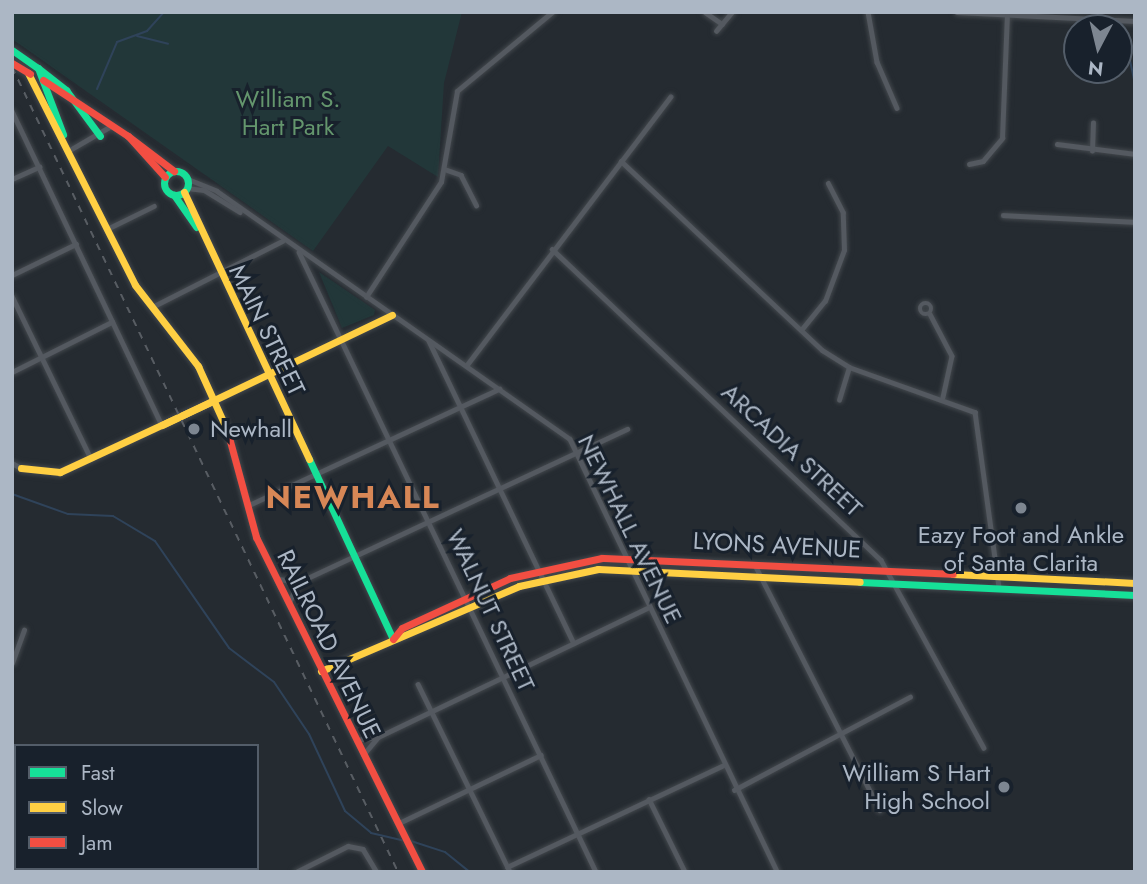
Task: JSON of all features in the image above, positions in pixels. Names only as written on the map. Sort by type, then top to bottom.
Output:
[{"type":"main road","points":[[12,50],[70,96],[100,136]]},
{"type":"main road","points":[[12,63],[70,96],[128,136],[174,171],[188,179],[186,190],[174,195],[165,189],[165,177],[128,136]]},
{"type":"main road","name":"RAILROAD AVENUE","points":[[38,68],[63,134],[107,229],[151,307],[186,344],[213,400],[243,466],[247,506],[276,578],[353,740],[401,827],[422,872]]},
{"type":"main road","name":"RAILROAD AVENUE","points":[[28,73],[63,134]]},
{"type":"main road","points":[[165,177],[174,171]]},
{"type":"main road","name":"MAIN STREET","points":[[186,190],[197,228],[217,272],[393,639]]},
{"type":"main road","name":"MAIN STREET","points":[[174,195],[197,228]]},
{"type":"main road","points":[[21,468],[53,474],[91,460],[392,315]]},
{"type":"main road","name":"LYONS AVENUE","points":[[393,639],[402,628],[465,599],[539,570],[624,557],[1135,583]]},
{"type":"main road","name":"LYONS AVENUE","points":[[321,671],[469,607],[545,578],[628,568],[1135,596]]},
{"type":"street","points":[[366,297],[428,206],[444,169],[453,103],[462,84],[552,12]]},
{"type":"street","points":[[705,12],[722,24]]},
{"type":"street","points":[[716,31],[732,12]]},
{"type":"street","points":[[868,12],[877,62],[897,108]]},
{"type":"street","points":[[957,12],[1135,21]]},
{"type":"street","points":[[969,164],[983,161],[1002,138],[1004,14]]},
{"type":"street","points":[[466,366],[552,249],[670,97]]},
{"type":"street","points":[[12,111],[162,425]]},
{"type":"street","points":[[1092,151],[1093,123]]},
{"type":"street","points":[[70,150],[100,136],[112,125]]},
{"type":"street","points":[[1057,145],[1135,154]]},
{"type":"street","points":[[621,161],[802,329],[849,367],[967,405],[979,418],[995,575],[999,587]]},
{"type":"street","points":[[12,179],[39,167]]},
{"type":"street","points":[[444,169],[461,175],[476,205]]},
{"type":"street","name":"NEWHALL AVENUE","points":[[188,179],[217,191],[282,241],[567,436],[734,790],[777,872]]},
{"type":"street","points":[[802,329],[825,301],[844,250],[843,213],[828,184]]},
{"type":"street","name":"NEWHALL AVENUE","points":[[186,190],[204,190],[247,215]]},
{"type":"street","points":[[107,229],[154,206]]},
{"type":"street","points":[[1003,215],[1135,222]]},
{"type":"street","points":[[151,307],[282,241]]},
{"type":"street","points":[[12,275],[76,244]]},
{"type":"street","name":"ARCADIA STREET","points":[[552,249],[888,570],[984,748]]},
{"type":"street","name":"WALNUT STREET","points":[[299,251],[596,872]]},
{"type":"street","points":[[12,296],[91,460]]},
{"type":"street","points":[[930,314],[952,356],[943,397]]},
{"type":"street","points":[[12,372],[112,321]]},
{"type":"street","points":[[428,340],[575,643]]},
{"type":"street","points":[[839,400],[849,367]]},
{"type":"street","points":[[247,506],[316,477],[499,389]]},
{"type":"street","points":[[276,578],[299,582],[499,485],[627,429]]},
{"type":"street","points":[[12,463],[21,468]]},
{"type":"street","points":[[754,564],[880,810]]},
{"type":"street","points":[[289,604],[299,582]]},
{"type":"street","points":[[353,740],[378,737],[647,608]]},
{"type":"street","points":[[12,663],[24,630]]},
{"type":"street","points":[[418,684],[508,869],[722,765]]},
{"type":"street","points":[[734,790],[910,697]]},
{"type":"street","points":[[362,756],[378,737]]},
{"type":"street","points":[[401,827],[469,789],[541,755]]},
{"type":"street","points":[[649,799],[685,872]]},
{"type":"street","points":[[296,872],[348,846],[363,849],[377,872]]},
{"type":"green space","name":"William S. Hart Park","points":[[12,12],[462,12],[444,83],[438,177],[388,146],[313,251],[12,39]]},
{"type":"green space","points":[[319,272],[375,310],[374,315],[342,328]]},
{"type":"waterway","points":[[97,89],[117,42],[147,31],[164,12]]},
{"type":"waterway","points":[[137,36],[168,44]]},
{"type":"waterway","points":[[1133,75],[1135,84]]},
{"type":"waterway","points":[[12,494],[68,514],[113,516],[155,541],[229,648],[274,682],[309,734],[345,811],[371,833],[402,840]]},
{"type":"waterway","points":[[411,841],[445,852],[470,872]]},
{"type":"railway","points":[[12,67],[398,872]]},
{"type":"traffic: fast","points":[[12,50],[38,68],[63,134]]},
{"type":"traffic: fast","points":[[38,68],[66,90],[100,136]]},
{"type":"traffic: fast","points":[[176,171],[185,174],[188,183],[185,192],[176,195],[167,192],[164,183],[167,174],[176,171]]},
{"type":"traffic: fast","points":[[174,195],[196,227]]},
{"type":"traffic: fast","points":[[309,459],[393,639]]},
{"type":"traffic: fast","points":[[860,582],[1135,595]]},
{"type":"traffic: slow","points":[[28,73],[135,285],[198,366],[227,430]]},
{"type":"traffic: slow","points":[[184,192],[309,459]]},
{"type":"traffic: slow","points":[[162,425],[392,315]]},
{"type":"traffic: slow","points":[[21,468],[60,472],[211,402]]},
{"type":"traffic: slow","points":[[321,671],[519,586],[598,569],[860,582]]},
{"type":"traffic: slow","points":[[953,574],[1135,583]]},
{"type":"traffic: jam","points":[[12,63],[30,74]]},
{"type":"traffic: jam","points":[[43,80],[128,136],[165,177]]},
{"type":"traffic: jam","points":[[128,136],[174,171]]},
{"type":"traffic: jam","points":[[227,430],[256,537],[422,872]]},
{"type":"traffic: jam","points":[[393,639],[402,628],[510,578],[602,558],[953,574]]},
{"type":"place","name":"Newhall","points":[[194,429]]},
{"type":"place","name":"Eazy Foot and Ankle of Santa Clarita","points":[[1021,508]]},
{"type":"place","name":"William S Hart High School","points":[[1004,787]]},
{"type":"district","name":"NEWHALL","points":[[353,497]]}]
